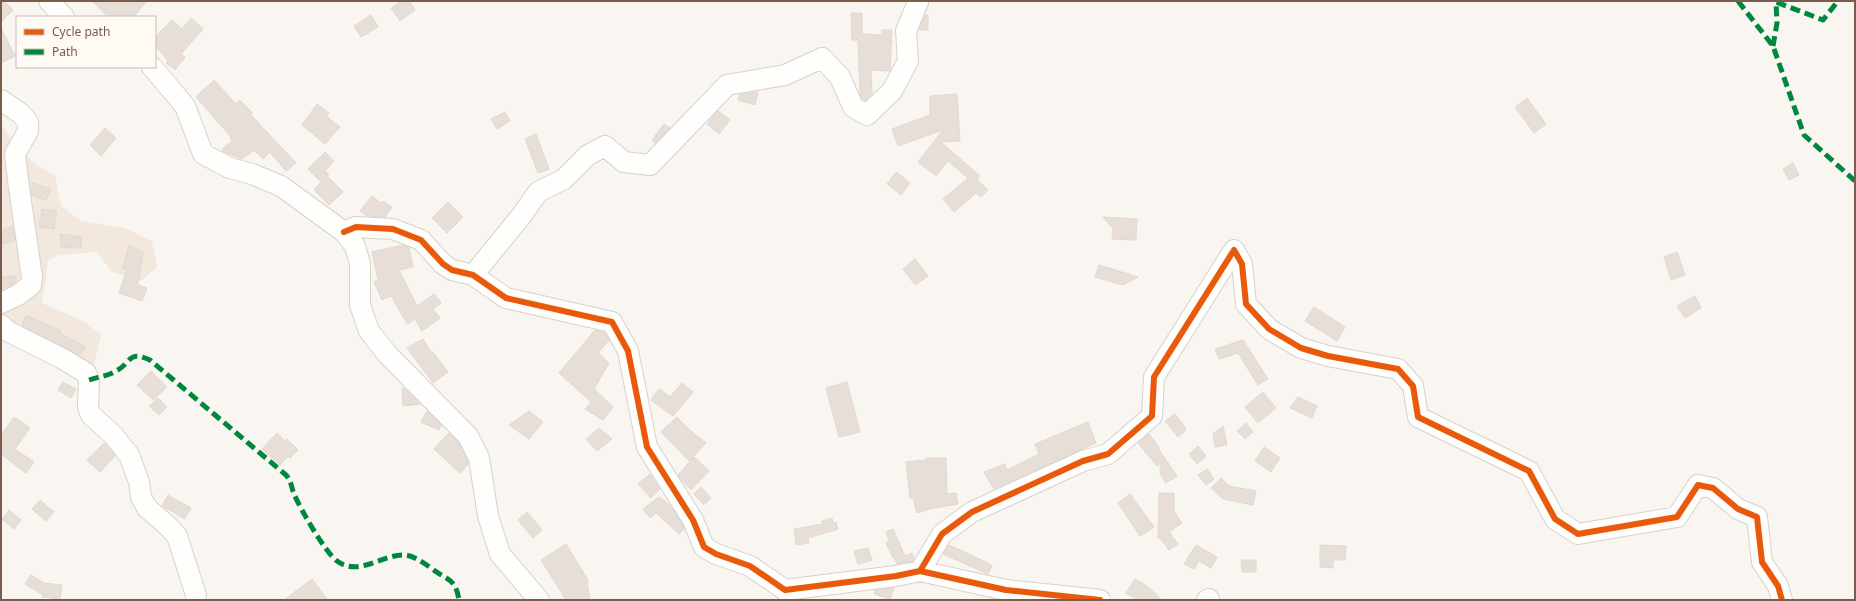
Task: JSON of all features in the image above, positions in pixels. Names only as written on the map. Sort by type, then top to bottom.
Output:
[{"type":"street","points":[[49,1],[63,16]]},
{"type":"street","points":[[473,275],[522,215],[538,192],[564,179],[588,155],[605,146],[624,162],[650,164],[727,85],[785,74],[822,58],[840,77],[853,107],[867,115],[892,91],[908,61],[906,31],[918,2]]},
{"type":"street","points":[[153,68],[185,106],[203,154],[230,168],[252,174],[281,186],[344,232],[355,246],[360,264],[360,305],[369,332],[388,355],[468,436],[480,458],[488,516],[500,554],[539,600]]},
{"type":"street","points":[[1,100],[20,113],[28,122],[28,131],[15,154],[32,277],[30,285],[18,295],[1,303]]},
{"type":"street","points":[[344,232],[356,227],[393,229],[421,240],[443,264],[452,270],[473,275],[506,298],[612,322],[628,351],[647,447],[693,520],[704,547],[716,554],[750,566],[785,590],[896,576],[920,571],[1006,590],[1100,600]]},
{"type":"street","points":[[920,571],[942,534],[972,512],[1083,461],[1108,454],[1152,416],[1154,377],[1234,250],[1242,264],[1246,304],[1269,329],[1308,350],[1328,356],[1398,369],[1413,386],[1418,417],[1529,471],[1555,519],[1578,534],[1677,517],[1698,485],[1713,488],[1738,509],[1757,517],[1762,562],[1778,586],[1782,600]]},
{"type":"street","points":[[1,326],[9,332],[63,359],[86,373],[89,380],[88,407],[91,415],[114,436],[129,455],[139,482],[141,497],[147,508],[177,536],[196,595]]},
{"type":"shaded area","points":[[1,122],[5,131],[34,163],[55,176],[61,206],[81,221],[124,228],[152,241],[157,267],[141,281],[112,272],[97,252],[58,255],[48,261],[42,303],[83,321],[101,335],[94,364],[1,335]]},
{"type":"building","points":[[1,1],[4,1],[13,10],[1,22]]},
{"type":"building","points":[[92,1],[147,1],[134,16],[107,16]]},
{"type":"building","points":[[401,1],[409,1],[415,10],[400,21],[391,8]]},
{"type":"building","points":[[851,13],[862,13],[862,34],[882,35],[882,30],[892,30],[890,71],[871,70],[872,94],[865,101],[862,99],[860,94],[858,40],[852,40]]},
{"type":"building","points":[[371,15],[378,27],[361,37],[354,26]]},
{"type":"building","points":[[925,15],[928,15],[928,30],[919,30]]},
{"type":"building","points":[[191,18],[203,29],[181,54],[185,57],[175,70],[166,63],[168,61],[156,46],[156,36],[172,20],[182,29]]},
{"type":"building","points":[[1,28],[15,56],[1,63]]},
{"type":"building","points":[[214,80],[236,104],[240,100],[253,113],[251,115],[296,163],[286,171],[270,152],[263,159],[254,150],[242,159],[224,152],[222,149],[232,141],[230,139],[231,137],[196,97]]},
{"type":"building","points":[[758,92],[755,105],[738,100],[740,94]]},
{"type":"building","points":[[957,94],[960,141],[941,142],[980,176],[977,180],[988,190],[981,197],[976,193],[954,212],[943,199],[968,178],[948,161],[936,176],[918,162],[943,130],[898,146],[892,129],[930,115],[930,96]]},
{"type":"building","points":[[1527,98],[1546,124],[1534,133],[1515,107]]},
{"type":"building","points":[[317,104],[329,113],[326,116],[340,127],[325,144],[302,125]]},
{"type":"building","points":[[718,111],[730,120],[719,134],[707,124]]},
{"type":"building","points":[[505,112],[510,121],[497,129],[491,119]]},
{"type":"building","points":[[664,124],[670,128],[655,143],[652,140]]},
{"type":"building","points":[[105,128],[116,138],[101,156],[90,145]]},
{"type":"building","points":[[536,134],[549,169],[538,173],[525,139]]},
{"type":"building","points":[[325,152],[334,161],[325,171],[329,174],[327,176],[343,192],[329,205],[314,190],[321,182],[308,169]]},
{"type":"building","points":[[1793,163],[1799,175],[1789,180],[1783,169]]},
{"type":"building","points":[[896,172],[910,183],[901,195],[887,184]]},
{"type":"building","points":[[33,183],[51,189],[46,200],[32,195],[31,189]]},
{"type":"building","points":[[372,196],[381,203],[383,201],[392,207],[385,217],[367,216],[360,211]]},
{"type":"building","points":[[448,202],[463,217],[447,233],[432,218]]},
{"type":"building","points":[[42,209],[57,211],[54,229],[39,227]]},
{"type":"building","points":[[1103,217],[1137,219],[1136,240],[1112,239],[1113,229]]},
{"type":"building","points":[[13,226],[15,240],[1,245],[1,231]]},
{"type":"building","points":[[60,234],[82,237],[81,248],[61,247]]},
{"type":"building","points":[[129,245],[143,252],[138,285],[147,288],[142,301],[119,293],[127,270],[122,269]]},
{"type":"building","points":[[403,245],[409,248],[413,267],[399,270],[417,306],[434,294],[441,303],[433,309],[440,318],[422,331],[415,319],[407,324],[391,296],[382,300],[374,282],[378,280],[372,252]]},
{"type":"building","points":[[1677,252],[1685,275],[1671,280],[1664,257]]},
{"type":"building","points":[[915,259],[928,276],[915,285],[903,269]]},
{"type":"building","points":[[1099,265],[1138,277],[1123,285],[1095,277]]},
{"type":"building","points":[[16,276],[16,282],[2,289],[1,277]]},
{"type":"building","points":[[1695,296],[1701,308],[1685,318],[1677,306]]},
{"type":"building","points":[[1314,307],[1345,327],[1337,341],[1305,321]]},
{"type":"building","points":[[26,315],[61,331],[60,333],[86,347],[79,355],[22,326]]},
{"type":"building","points":[[595,330],[604,332],[609,340],[598,353],[609,363],[594,389],[613,407],[603,420],[585,409],[591,402],[559,373]]},
{"type":"building","points":[[423,339],[431,352],[433,352],[448,372],[433,383],[407,348]]},
{"type":"building","points":[[1243,340],[1268,379],[1258,385],[1238,353],[1219,359],[1215,349]]},
{"type":"building","points":[[151,371],[167,387],[153,400],[137,385]]},
{"type":"building","points":[[63,382],[76,389],[71,398],[58,390]]},
{"type":"building","points":[[847,382],[860,432],[839,437],[826,388]]},
{"type":"building","points":[[682,383],[693,392],[673,416],[651,400],[659,389],[670,397]]},
{"type":"building","points":[[402,388],[404,388],[420,404],[403,406]]},
{"type":"building","points":[[1263,392],[1276,408],[1258,423],[1245,407]]},
{"type":"building","points":[[1298,397],[1317,406],[1312,418],[1290,408]]},
{"type":"building","points":[[158,398],[167,407],[159,415],[149,406]]},
{"type":"building","points":[[427,411],[441,425],[439,430],[421,422]]},
{"type":"building","points":[[529,411],[543,422],[529,439],[509,425]]},
{"type":"building","points":[[1175,414],[1185,427],[1185,431],[1178,437],[1165,421]]},
{"type":"building","points":[[14,417],[30,428],[15,449],[34,462],[26,473],[1,454],[1,435]]},
{"type":"building","points":[[677,417],[706,443],[689,461],[661,432]]},
{"type":"building","points":[[1088,422],[1096,443],[994,489],[984,472],[1005,464],[1007,470],[1039,454],[1035,444]]},
{"type":"building","points":[[1246,423],[1253,432],[1245,439],[1237,431]]},
{"type":"building","points":[[1223,426],[1227,445],[1215,447],[1213,434]]},
{"type":"building","points":[[599,428],[612,439],[597,451],[586,439]]},
{"type":"building","points":[[277,433],[285,441],[287,439],[298,450],[290,458],[288,456],[280,465],[262,449]]},
{"type":"building","points":[[449,433],[459,443],[468,462],[460,473],[434,449]]},
{"type":"building","points":[[1149,434],[1177,476],[1166,483],[1160,474],[1160,463],[1157,466],[1138,443]]},
{"type":"building","points":[[104,443],[115,456],[100,472],[87,460]]},
{"type":"building","points":[[1198,446],[1206,456],[1197,464],[1189,454]]},
{"type":"building","points":[[1264,447],[1280,458],[1271,472],[1255,461]]},
{"type":"building","points":[[694,457],[709,471],[691,490],[678,475]]},
{"type":"building","points":[[926,458],[946,458],[947,494],[956,493],[958,504],[928,509],[917,513],[913,498],[910,498],[906,462],[926,460]]},
{"type":"building","points":[[1207,469],[1214,479],[1206,485],[1198,475]]},
{"type":"building","points":[[650,474],[660,489],[651,498],[638,484]]},
{"type":"building","points":[[1221,478],[1229,486],[1256,491],[1253,505],[1223,499],[1211,488]]},
{"type":"building","points":[[701,487],[711,498],[704,505],[694,494]]},
{"type":"building","points":[[1159,493],[1174,493],[1174,512],[1182,523],[1169,532],[1178,544],[1169,550],[1160,538],[1158,539]]},
{"type":"building","points":[[1130,494],[1154,527],[1140,536],[1118,503]]},
{"type":"building","points":[[168,495],[191,508],[185,519],[162,506]]},
{"type":"building","points":[[659,497],[670,505],[683,525],[684,529],[679,534],[656,513],[650,518],[643,509]]},
{"type":"building","points":[[40,500],[54,512],[46,521],[32,509]]},
{"type":"building","points":[[9,510],[21,520],[14,529],[2,519]]},
{"type":"building","points":[[527,512],[542,530],[533,538],[518,520]]},
{"type":"building","points":[[832,518],[833,523],[836,522],[838,529],[808,538],[809,543],[796,545],[794,529],[823,524],[822,521]]},
{"type":"building","points":[[893,529],[905,556],[912,553],[914,559],[913,561],[897,564],[894,557],[893,558],[886,543],[889,541],[886,532]]},
{"type":"building","points":[[566,544],[588,580],[590,600],[566,600],[541,560]]},
{"type":"building","points":[[949,545],[988,563],[992,566],[988,574],[943,554]]},
{"type":"building","points":[[1196,545],[1217,557],[1211,568],[1199,561],[1194,569],[1184,564]]},
{"type":"building","points":[[1320,545],[1346,546],[1345,560],[1333,560],[1333,568],[1320,567]]},
{"type":"building","points":[[868,548],[872,560],[858,564],[854,551]]},
{"type":"building","points":[[1241,560],[1256,560],[1256,572],[1242,572]]},
{"type":"building","points":[[31,575],[44,583],[62,585],[60,599],[42,597],[43,595],[25,584]]},
{"type":"building","points":[[312,579],[328,600],[284,600]]},
{"type":"building","points":[[1135,579],[1147,586],[1162,600],[1138,600],[1126,593]]},
{"type":"building","points":[[894,588],[890,599],[874,594],[875,590]]},
{"type":"marked path","points":[[1738,1],[1773,46],[1804,135],[1855,181]]},
{"type":"marked path","points":[[1773,46],[1777,23],[1776,2],[1823,20],[1838,1]]},
{"type":"marked path","points":[[89,380],[113,373],[133,357],[143,357],[150,360],[286,475],[297,501],[308,520],[326,549],[337,561],[354,567],[371,564],[396,556],[405,555],[414,557],[453,583],[459,600]]},
{"type":"cycle path","points":[[344,232],[356,227],[393,229],[421,240],[443,264],[452,270],[473,275],[506,298],[612,322],[628,351],[647,447],[693,520],[704,547],[716,554],[750,566],[785,590],[896,576],[920,571],[1006,590],[1100,600]]},
{"type":"cycle path","points":[[920,571],[942,534],[972,512],[1083,461],[1108,454],[1152,416],[1154,377],[1234,250],[1242,264],[1246,304],[1269,329],[1301,348],[1328,356],[1398,369],[1413,386],[1418,417],[1529,471],[1555,519],[1578,534],[1677,517],[1698,485],[1713,488],[1738,509],[1757,517],[1762,562],[1778,586],[1782,600]]}]
